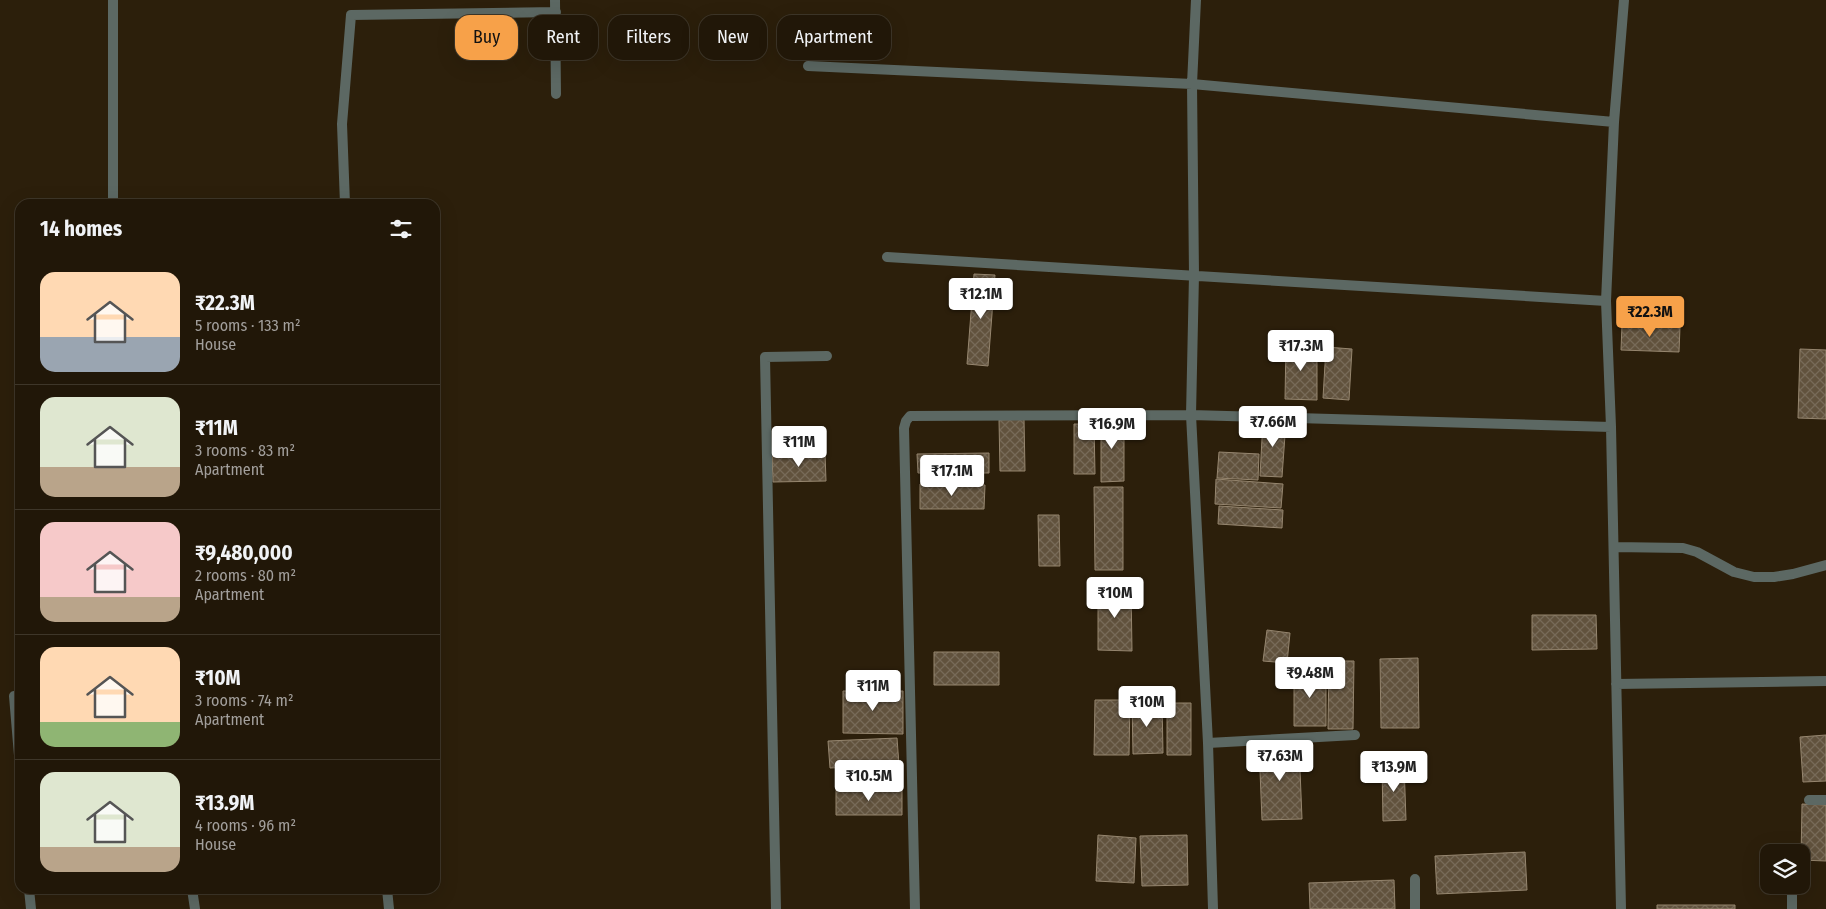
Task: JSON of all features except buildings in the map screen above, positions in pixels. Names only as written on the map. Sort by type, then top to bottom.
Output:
[{"type":"street","points":[[113,0],[113,199]]},
{"type":"street","points":[[555,0],[556,94]]},
{"type":"street","points":[[1196,0],[1192,84],[1194,275],[1191,415],[1208,743],[1213,909]]},
{"type":"street","points":[[1621,909],[1614,547],[1606,301],[1614,122],[1624,0]]},
{"type":"street","points":[[345,199],[342,124],[351,15],[556,12]]},
{"type":"street","points":[[808,66],[1192,84],[1614,122]]},
{"type":"street","points":[[887,257],[1606,301]]},
{"type":"street","points":[[776,909],[765,357],[827,356]]},
{"type":"street","points":[[915,909],[906,421],[910,416],[1191,415],[1611,426]]},
{"type":"street","points":[[1614,547],[1683,548],[1697,552],[1734,572],[1754,577],[1774,577],[1793,574],[1826,565]]},
{"type":"street","points":[[1616,684],[1826,682]]},
{"type":"street","points":[[14,696],[15,708]]},
{"type":"street","points":[[1208,743],[1355,735]]},
{"type":"street","points":[[1809,800],[1826,800]]},
{"type":"street","points":[[1415,879],[1415,909]]},
{"type":"street","points":[[30,894],[31,909]]},
{"type":"street","points":[[192,894],[194,909]]},
{"type":"street","points":[[388,894],[389,909]]},
{"type":"street","points":[[1792,894],[1792,909]]}]
